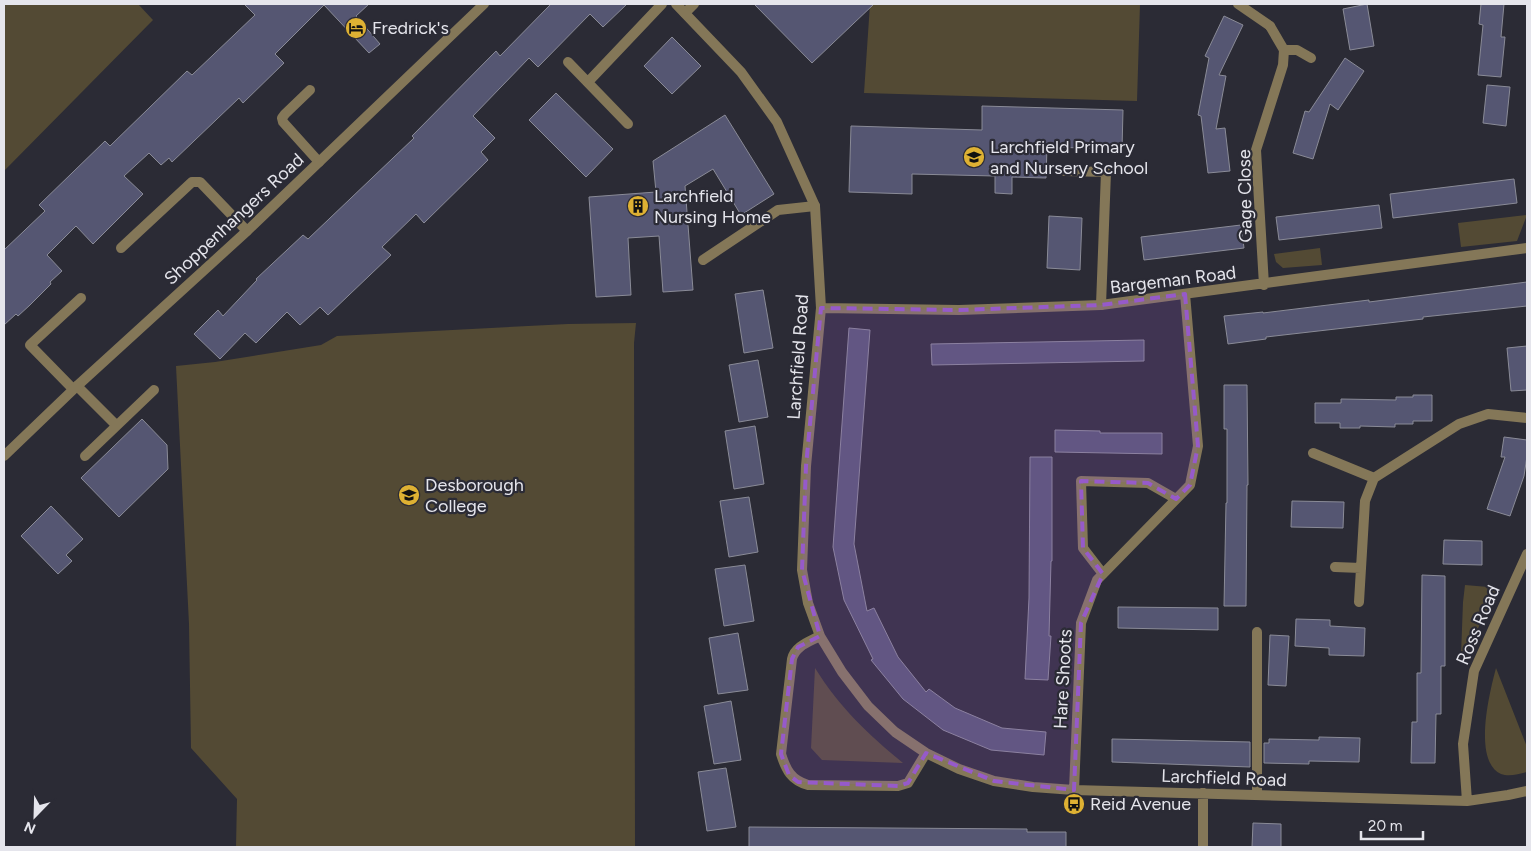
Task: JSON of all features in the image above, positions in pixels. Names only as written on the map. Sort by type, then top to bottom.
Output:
[{"type":"street","points":[[588,82],[662,4]]},
{"type":"street","name":"Larchfield Road","points":[[676,4],[741,72],[777,122],[815,206],[821,308],[806,466],[802,570],[808,603],[820,636],[842,672],[868,706],[895,732],[926,753],[959,769],[994,781],[1033,787],[1074,790],[1467,800],[1508,795],[1527,790]]},
{"type":"street","points":[[685,13],[694,4]]},
{"type":"street","points":[[1238,4],[1270,26],[1284,50],[1297,50],[1312,58]]},
{"type":"street","name":"Shoppenhangers Road","points":[[4,456],[75,387],[247,231],[478,5]]},
{"type":"street","name":"Gage Close","points":[[1264,284],[1256,150],[1283,65],[1284,50]]},
{"type":"street","points":[[568,62],[628,124]]},
{"type":"street","points":[[310,90],[282,118],[283,122],[319,162]]},
{"type":"street","points":[[1065,170],[1106,172],[1101,305]]},
{"type":"street","points":[[121,248],[192,182],[200,182],[247,231]]},
{"type":"street","points":[[703,260],[778,210],[815,206]]},
{"type":"street","name":"Bargeman Road","points":[[821,308],[959,310],[1101,305],[1527,248]]},
{"type":"street","name":"Hare Shoots","points":[[1074,790],[1081,623],[1097,580],[1190,485],[1198,446],[1185,294]]},
{"type":"street","points":[[81,298],[30,346],[116,425]]},
{"type":"street","points":[[84,456],[154,390]]},
{"type":"street","points":[[1360,602],[1365,501],[1374,478],[1459,424],[1488,414],[1527,418]]},
{"type":"street","points":[[1313,453],[1374,478]]},
{"type":"street","points":[[1103,574],[1083,548],[1081,481],[1148,483],[1176,499]]},
{"type":"street","name":"Ross Road","points":[[1467,800],[1463,744],[1474,671],[1527,554]]},
{"type":"street","points":[[1335,567],[1361,568]]},
{"type":"street","points":[[1257,632],[1257,795]]},
{"type":"street","points":[[820,636],[798,648],[794,652],[792,659],[782,754],[789,775],[798,782],[808,785],[898,786],[908,783],[926,753]]},
{"type":"street","points":[[1203,847],[1204,793]]},
{"type":"highlighted area","points":[[1185,294],[1198,446],[1190,485],[1176,499],[1148,483],[1081,481],[1083,548],[1103,574],[1081,623],[1074,790],[994,781],[926,753],[908,783],[898,786],[798,782],[789,775],[781,754],[792,659],[798,647],[820,636],[802,570],[806,466],[821,308],[959,310],[1101,305]]},
{"type":"shaded area","points":[[4,4],[138,4],[153,20],[4,171]]},
{"type":"shaded area","points":[[870,4],[1140,4],[1137,101],[864,93]]},
{"type":"shaded area","points":[[1527,215],[1517,241],[1461,247],[1458,223]]},
{"type":"shaded area","points":[[1320,248],[1322,265],[1283,268],[1276,262],[1274,254]]},
{"type":"shaded area","name":"Desborough College","points":[[636,323],[634,343],[635,847],[236,847],[237,799],[191,748],[189,624],[176,366],[215,362],[321,345],[337,336],[568,324]]},
{"type":"shaded area","points":[[1465,585],[1500,588],[1480,624],[1465,657],[1461,655]]},
{"type":"shaded area","points":[[815,668],[834,696],[855,720],[903,763],[822,760],[811,748]]},
{"type":"shaded area","points":[[1496,668],[1527,747],[1527,772],[1511,775],[1501,774],[1492,767],[1487,755],[1485,725]]},
{"type":"building","points":[[244,4],[369,4],[356,16],[380,44],[369,53],[324,5],[275,54],[284,63],[243,103],[239,98],[172,162],[169,158],[161,165],[149,153],[124,176],[143,194],[93,244],[76,226],[47,255],[62,271],[30,305],[4,325],[4,250],[45,211],[39,205],[105,141],[110,146],[187,71],[192,75],[255,15]]},
{"type":"building","points":[[551,4],[627,4],[603,27],[590,14],[538,67],[529,58],[473,116],[495,138],[481,152],[488,160],[424,223],[416,214],[382,247],[391,255],[328,315],[320,307],[300,325],[287,312],[256,343],[245,333],[220,359],[194,334],[218,310],[223,316],[256,279],[303,235],[308,239],[414,138],[412,136],[496,51],[500,56]]},
{"type":"building","points":[[754,4],[874,4],[812,63]]},
{"type":"building","points":[[1367,4],[1374,46],[1350,50],[1343,9]]},
{"type":"building","points":[[1481,4],[1504,4],[1501,37],[1505,37],[1501,77],[1478,75],[1483,25],[1479,24]]},
{"type":"building","points":[[1224,16],[1243,25],[1219,75],[1226,76],[1216,129],[1225,128],[1230,171],[1208,173],[1201,116],[1198,115],[1209,58],[1205,56]]},
{"type":"building","points":[[672,37],[701,66],[672,94],[644,66]]},
{"type":"building","points":[[1345,58],[1364,71],[1338,110],[1330,104],[1313,159],[1293,153],[1305,111],[1309,112]]},
{"type":"building","points":[[1487,85],[1510,87],[1506,126],[1483,123]]},
{"type":"building","points":[[556,93],[613,149],[586,177],[529,120]]},
{"type":"building","points":[[982,106],[1123,110],[1122,149],[1047,147],[1046,178],[1012,177],[1012,194],[995,193],[995,176],[912,174],[912,194],[849,192],[851,126],[982,130]]},
{"type":"building","name":"Larchfield Nursing Home","points":[[725,115],[774,194],[741,215],[713,169],[685,186],[693,290],[663,292],[659,236],[628,238],[631,295],[596,297],[589,197],[656,192],[653,161]]},
{"type":"building","points":[[1514,179],[1517,203],[1393,218],[1390,194]]},
{"type":"building","points":[[1379,205],[1382,228],[1279,240],[1276,217]]},
{"type":"building","points":[[1049,216],[1082,218],[1080,270],[1047,268]]},
{"type":"building","points":[[1241,225],[1244,248],[1144,260],[1141,237]]},
{"type":"building","points":[[1527,282],[1527,306],[1423,317],[1423,319],[1266,337],[1266,339],[1228,344],[1224,316],[1369,300],[1369,302]]},
{"type":"building","points":[[763,290],[773,348],[744,353],[735,294]]},
{"type":"building","points":[[849,328],[870,330],[854,544],[867,611],[874,608],[898,657],[926,692],[929,689],[955,708],[1002,728],[1046,732],[1044,755],[991,750],[943,730],[903,699],[871,660],[873,659],[844,600],[833,547]]},
{"type":"building","points":[[1144,340],[1144,361],[932,365],[931,344]]},
{"type":"building","points":[[1527,346],[1527,390],[1511,391],[1507,348]]},
{"type":"building","points":[[758,360],[768,417],[739,422],[729,365]]},
{"type":"building","points":[[1224,385],[1247,385],[1246,606],[1224,606],[1227,429],[1224,429]]},
{"type":"building","points":[[1413,395],[1432,395],[1432,421],[1413,421],[1413,424],[1395,424],[1395,427],[1360,426],[1360,428],[1340,428],[1340,423],[1315,423],[1315,403],[1341,403],[1341,399],[1396,400],[1396,397],[1413,397]]},
{"type":"building","points":[[142,419],[167,445],[168,469],[119,517],[81,478]]},
{"type":"building","points":[[755,426],[764,484],[734,489],[725,431]]},
{"type":"building","points":[[1055,430],[1100,431],[1100,433],[1162,433],[1162,454],[1055,452]]},
{"type":"building","points":[[1504,437],[1527,440],[1524,476],[1510,516],[1487,509],[1505,457],[1501,457]]},
{"type":"building","points":[[1030,457],[1052,457],[1052,561],[1049,636],[1051,636],[1048,680],[1025,679],[1029,598]]},
{"type":"building","points":[[749,497],[758,552],[729,557],[720,501]]},
{"type":"building","points":[[1292,501],[1344,502],[1343,528],[1291,527]]},
{"type":"building","points":[[51,506],[83,539],[66,555],[72,561],[58,574],[21,536]]},
{"type":"building","points":[[1444,540],[1482,541],[1482,565],[1443,564]]},
{"type":"building","points":[[745,565],[754,621],[724,626],[715,569]]},
{"type":"building","points":[[1422,575],[1445,576],[1445,666],[1441,666],[1441,714],[1436,714],[1435,763],[1411,763],[1412,722],[1417,722],[1417,673],[1421,673]]},
{"type":"building","points":[[1118,607],[1218,608],[1218,630],[1118,628]]},
{"type":"building","points":[[1296,619],[1330,620],[1330,626],[1365,628],[1364,656],[1329,655],[1329,648],[1295,646]]},
{"type":"building","points":[[738,633],[748,690],[718,694],[709,638]]},
{"type":"building","points":[[1270,635],[1289,636],[1286,686],[1268,685]]},
{"type":"building","points":[[731,701],[741,760],[714,764],[704,706]]},
{"type":"building","points":[[1319,737],[1360,738],[1359,762],[1309,761],[1309,764],[1264,763],[1264,743],[1269,743],[1269,739],[1319,740]]},
{"type":"building","points":[[1112,739],[1250,742],[1250,767],[1112,762]]},
{"type":"building","points":[[726,768],[736,827],[707,831],[698,772]]},
{"type":"building","points":[[1253,823],[1281,824],[1281,847],[1252,847]]},
{"type":"building","points":[[749,827],[1027,829],[1027,832],[1066,832],[1066,847],[749,847]]},
{"type":"place","name":"Fredrick's","points":[[356,28]]},
{"type":"place","name":"Larchfield Primary and Nursery School","points":[[974,157]]},
{"type":"place","name":"Larchfield Nursing Home","points":[[638,206]]},
{"type":"place","name":"Desborough College","points":[[409,495]]},
{"type":"place","name":"Reid Avenue","points":[[1074,804]]}]
